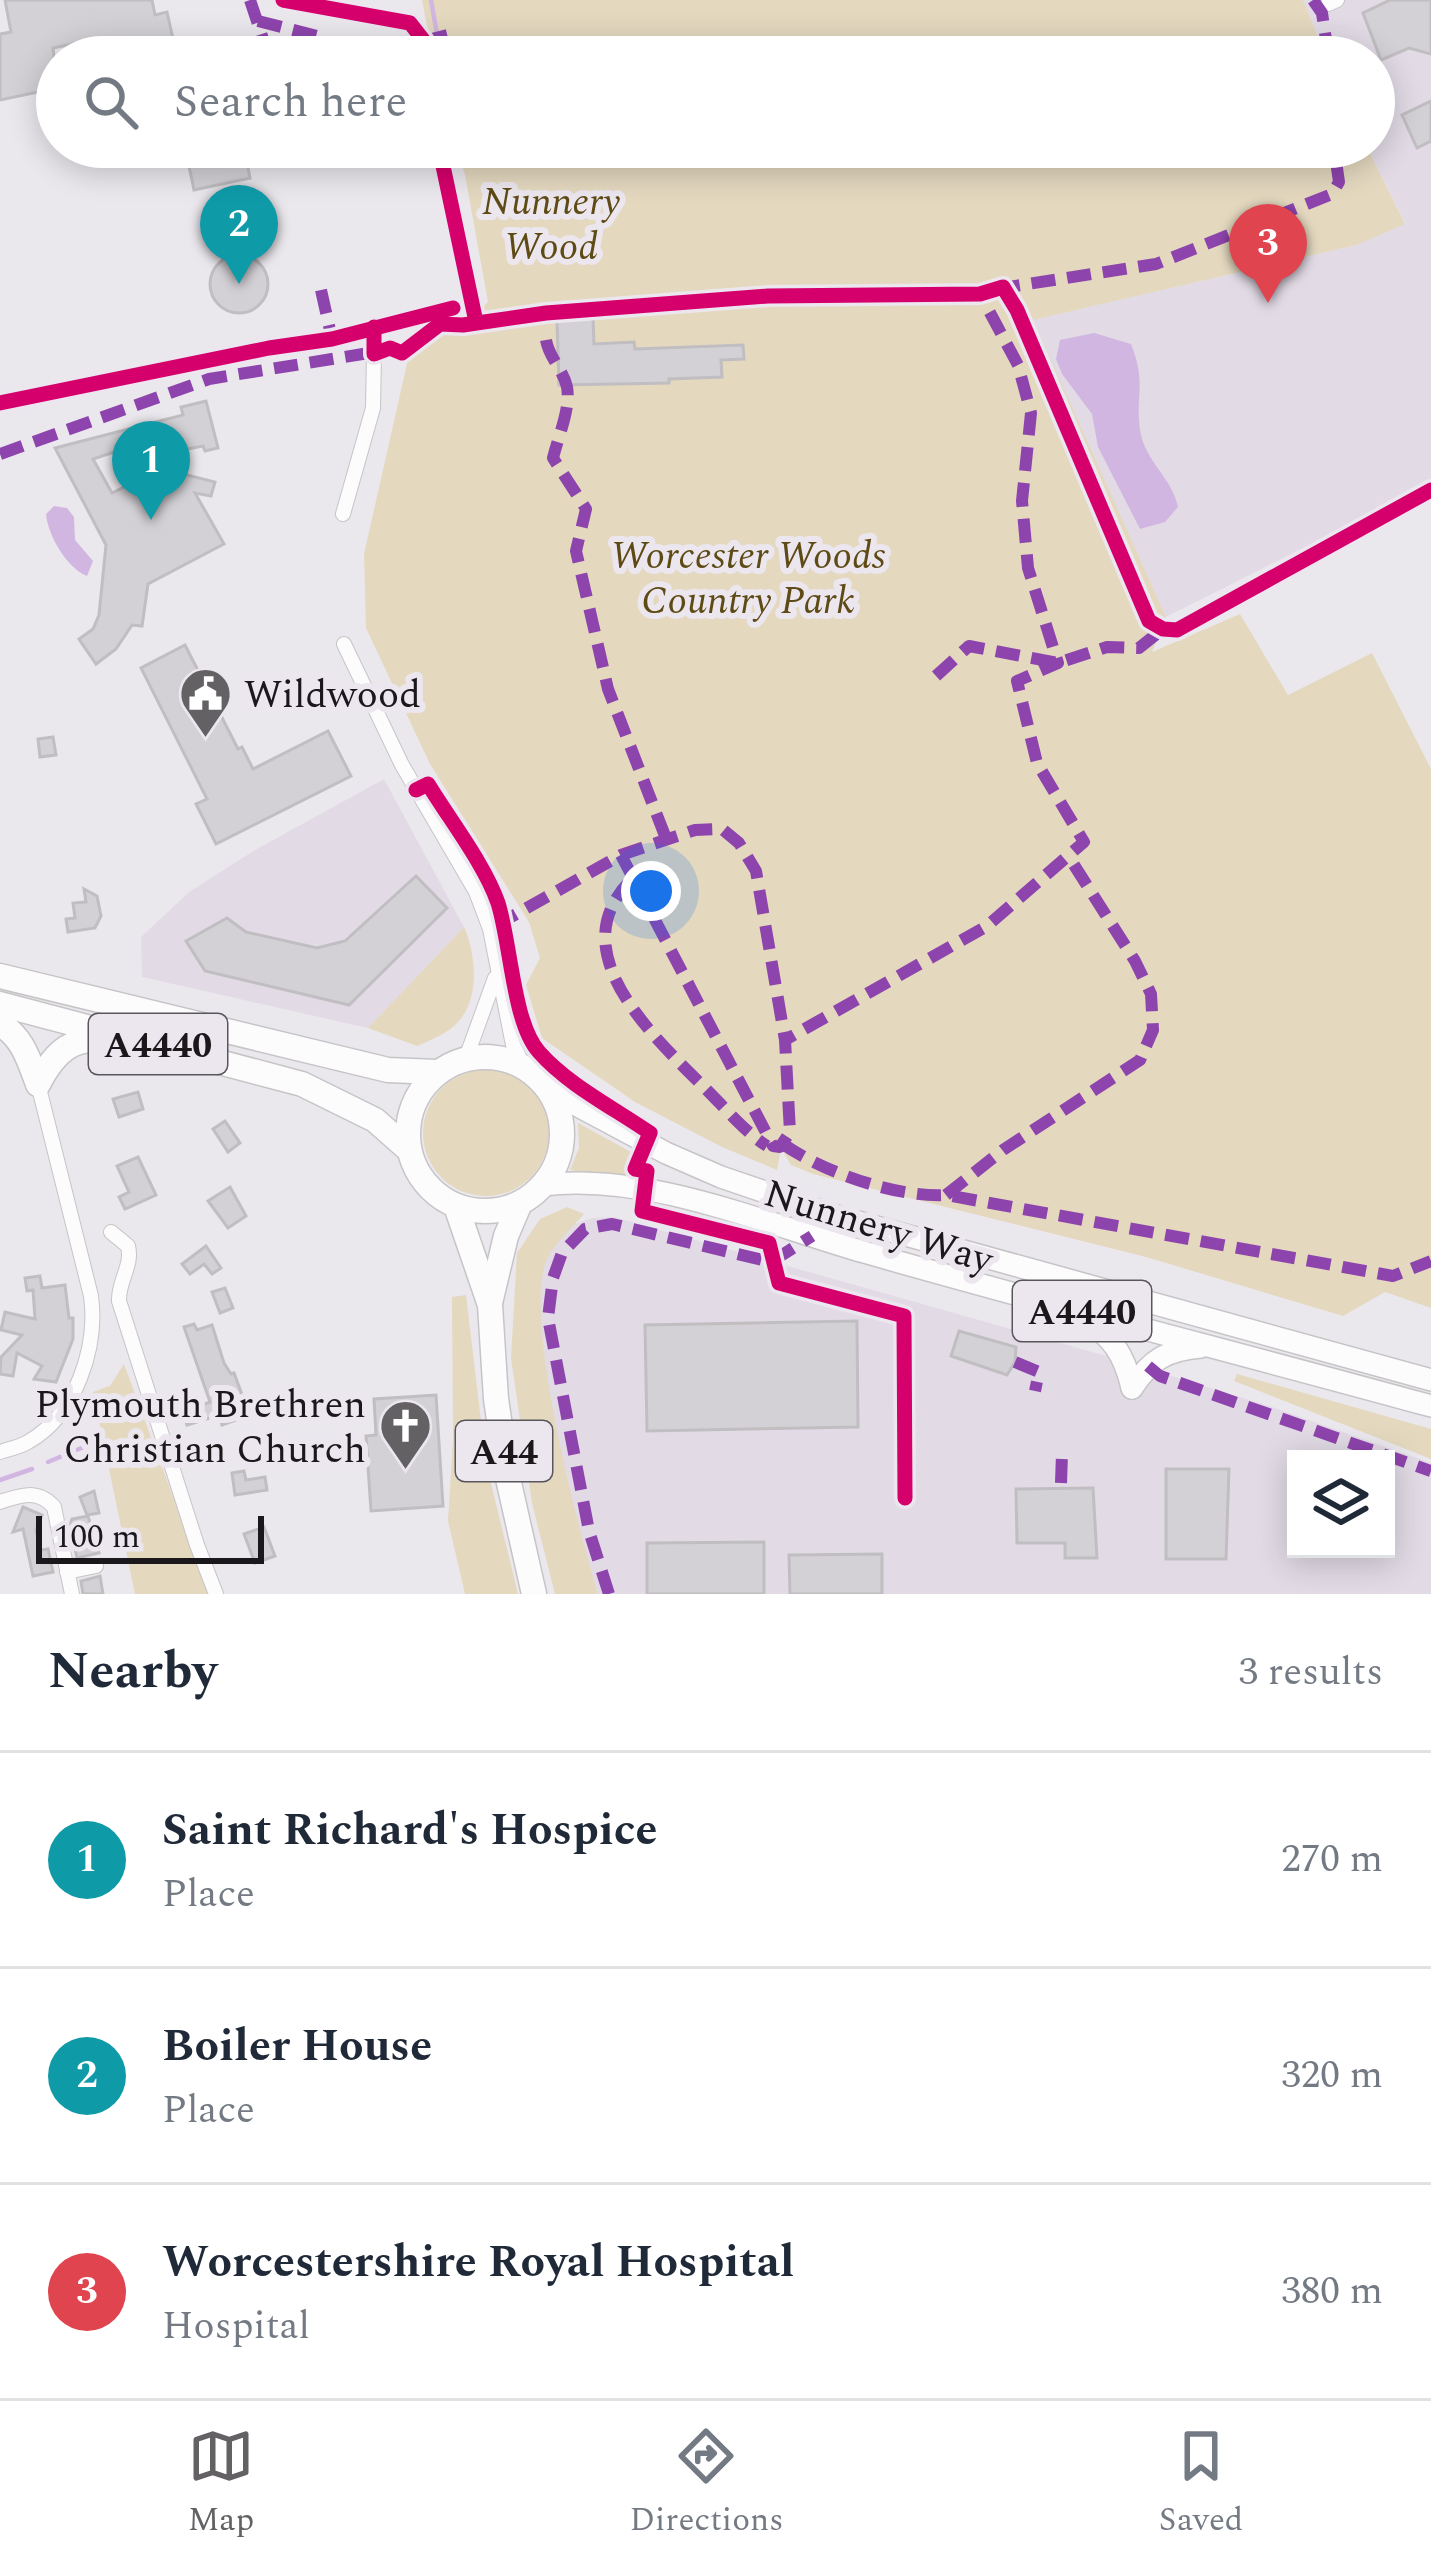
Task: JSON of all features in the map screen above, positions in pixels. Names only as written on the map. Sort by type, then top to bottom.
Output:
[{"type":"highway","name":"A4440","points":[[0,976],[388,1070],[436,1072]]},
{"type":"highway","name":"A4440","points":[[0,1004],[302,1084],[375,1120],[409,1150]]},
{"type":"highway","points":[[0,1024],[21,1042],[38,1084]]},
{"type":"highway","points":[[38,1084],[56,1055],[81,1039],[120,1042],[302,1084]]},
{"type":"highway","points":[[494,1056],[524,1066],[550,1091],[559,1109],[561,1149],[543,1185],[520,1204],[476,1211],[456,1206],[431,1190],[409,1150],[410,1109],[419,1091],[436,1072],[466,1058],[494,1056]]},
{"type":"highway","name":"A44","points":[[490,1305],[506,1236],[520,1204]]},
{"type":"highway","name":"A44","points":[[456,1206],[490,1305],[507,1474],[534,1594]]},
{"type":"main road","name":"Nunnery Way","points":[[550,1091],[665,1153],[833,1215],[1431,1380]]},
{"type":"main road","name":"Nunnery Way","points":[[543,1185],[583,1183],[710,1205],[865,1252],[1431,1406]]},
{"type":"main road","points":[[1071,1308],[1115,1342],[1126,1361],[1132,1388],[1143,1371],[1166,1352],[1214,1346]]},
{"type":"street","points":[[343,514],[374,408],[374,354]]},
{"type":"street","points":[[344,644],[402,765],[476,892],[490,929],[513,1045],[524,1066]]},
{"type":"street","points":[[466,1058],[497,974]]},
{"type":"street","points":[[0,1452],[28,1443],[59,1413],[76,1389],[93,1328],[82,1242],[38,1084]]},
{"type":"street","points":[[111,1232],[128,1246],[130,1262],[119,1284],[119,1301],[216,1594]]},
{"type":"street","points":[[0,1502],[32,1494],[49,1501],[56,1514],[72,1594]]},
{"type":"street","points":[[67,1572],[96,1566]]},
{"type":"shaded area","points":[[1303,0],[1431,0],[1431,484],[1166,617],[1032,320],[1356,245],[1405,223],[1378,168],[1395,168],[1395,36],[1318,36]]},
{"type":"shaded area","points":[[1094,333],[1131,344],[1140,380],[1143,441],[1178,507],[1165,522],[1140,529],[1098,447],[1092,414],[1056,359],[1060,340]]},
{"type":"shaded area","points":[[54,506],[67,508],[74,517],[75,540],[93,561],[87,576],[72,566],[55,541],[46,514]]},
{"type":"shaded area","points":[[384,779],[464,927],[368,1028],[142,977],[141,937],[189,892]]},
{"type":"shaded area","points":[[614,1217],[1110,1357],[1394,1450],[1287,1450],[1287,1558],[1395,1558],[1395,1450],[1431,1463],[1431,1594],[598,1594],[577,1525],[538,1353],[536,1286],[550,1242],[566,1227]]},
{"type":"green space","points":[[422,0],[1303,0],[1318,36],[429,36]]},
{"type":"green space","name":"Worcester Woods Country Park","points":[[463,168],[1377,168],[1405,224],[1356,245],[1033,320],[1166,617],[1152,652],[1240,614],[1288,695],[1372,653],[1431,769],[1431,1308],[1385,1292],[1343,1316],[1146,1257],[813,1174],[791,1165],[781,1148],[777,1170],[635,1102],[542,1038],[526,985],[540,958],[529,922],[430,764],[366,628],[364,554],[409,355],[433,338],[458,330],[488,302]]},
{"type":"green space","points":[[464,927],[474,975],[470,1000],[459,1021],[417,1046],[368,1028]]},
{"type":"green space","points":[[486,1070],[510,1075],[530,1089],[544,1109],[549,1133],[544,1157],[530,1177],[510,1191],[486,1196],[462,1191],[442,1177],[428,1157],[423,1133],[428,1109],[442,1089],[462,1075]]},
{"type":"green space","points":[[578,1123],[631,1152],[627,1173],[638,1176],[638,1182],[570,1170],[579,1148]]},
{"type":"green space","points":[[567,1207],[584,1214],[548,1257],[541,1284],[541,1324],[555,1422],[598,1594],[555,1594],[532,1503],[511,1358],[517,1253],[540,1219]]},
{"type":"green space","points":[[466,1295],[486,1463],[518,1594],[465,1594],[448,1521],[452,1297]]},
{"type":"green space","points":[[124,1364],[209,1594],[135,1594],[93,1392],[110,1386]]},
{"type":"green space","points":[[1237,1374],[1431,1429],[1431,1459],[1234,1381]]},
{"type":"building","points":[[5,0],[152,0],[155,15],[167,12],[172,36],[36,36],[36,92],[0,100],[0,34],[11,32]]},
{"type":"building","points":[[1390,0],[1431,0],[1431,54],[1409,48],[1395,54],[1395,36],[1372,36],[1363,13]]},
{"type":"building","points":[[1431,101],[1431,141],[1417,148],[1402,115]]},
{"type":"building","points":[[189,168],[248,168],[250,178],[194,190]]},
{"type":"building","points":[[239,255],[259,264],[268,284],[259,304],[239,313],[219,304],[210,284],[219,264]]},
{"type":"building","points":[[593,318],[594,344],[634,342],[635,349],[743,345],[744,359],[721,360],[722,377],[559,385],[557,320]]},
{"type":"building","points":[[206,401],[218,448],[205,451],[203,446],[126,461],[123,449],[93,459],[112,493],[188,455],[183,474],[215,482],[211,496],[195,493],[224,544],[148,584],[142,626],[132,625],[116,649],[96,664],[79,639],[93,629],[99,615],[106,545],[55,448],[183,415],[181,407]]},
{"type":"building","name":"Wildwood","points":[[185,645],[253,769],[328,731],[351,776],[216,844],[196,804],[207,799],[141,668]]},
{"type":"building","points":[[53,737],[56,755],[40,757],[38,739]]},
{"type":"building","points":[[416,876],[447,908],[349,1005],[205,971],[186,941],[227,918],[246,932],[317,948],[345,941]]},
{"type":"building","points":[[84,889],[97,896],[101,916],[95,928],[68,932],[66,919],[75,918],[73,903],[86,902]]},
{"type":"building","points":[[138,1092],[143,1109],[119,1117],[113,1099]]},
{"type":"building","points":[[225,1121],[240,1143],[228,1152],[213,1129]]},
{"type":"building","points":[[138,1157],[156,1195],[125,1209],[119,1197],[129,1192],[117,1166]]},
{"type":"building","points":[[230,1187],[246,1216],[228,1228],[208,1201]]},
{"type":"building","points":[[206,1246],[221,1268],[212,1274],[204,1264],[190,1274],[182,1264]]},
{"type":"building","points":[[40,1276],[42,1288],[65,1285],[69,1318],[73,1318],[73,1339],[56,1382],[34,1379],[42,1366],[17,1353],[13,1376],[0,1374],[1,1357],[22,1335],[1,1330],[5,1312],[35,1319],[33,1290],[27,1291],[25,1278]]},
{"type":"building","points":[[225,1288],[233,1308],[220,1313],[212,1292]]},
{"type":"building","points":[[857,1321],[858,1427],[647,1431],[645,1325]]},
{"type":"building","points":[[194,1324],[197,1330],[212,1325],[224,1363],[234,1373],[244,1400],[251,1398],[256,1413],[222,1425],[219,1415],[187,1425],[183,1412],[210,1402],[184,1327]]},
{"type":"building","points":[[959,1331],[1016,1347],[1015,1362],[1007,1375],[951,1356]]},
{"type":"building","name":"Plymouth Brethren Christian Church","points":[[436,1395],[443,1506],[371,1511],[366,1436],[376,1435],[374,1399]]},
{"type":"building","points":[[1166,1469],[1229,1469],[1226,1559],[1166,1559]]},
{"type":"building","points":[[244,1471],[246,1480],[265,1477],[267,1490],[235,1495],[232,1473]]},
{"type":"building","points":[[1093,1488],[1097,1558],[1065,1558],[1065,1543],[1017,1543],[1016,1489]]},
{"type":"building","points":[[94,1491],[99,1513],[87,1515],[80,1497]]},
{"type":"building","points":[[23,1507],[42,1515],[36,1530],[41,1550],[48,1549],[53,1572],[33,1576],[23,1529],[13,1532]]},
{"type":"building","points":[[88,1516],[99,1553],[77,1558],[70,1524],[72,1519]]},
{"type":"building","points":[[264,1527],[275,1556],[255,1563],[244,1534]]},
{"type":"building","points":[[764,1542],[764,1594],[647,1594],[647,1543]]},
{"type":"building","points":[[882,1554],[882,1594],[790,1594],[789,1555]]},
{"type":"building","points":[[100,1576],[103,1594],[83,1594],[81,1581]]},
{"type":"waterway","points":[[431,0],[437,36]]},
{"type":"waterway","points":[[48,1462],[91,1444]]},
{"type":"waterway","points":[[0,1480],[32,1469]]},
{"type":"marked path","points":[[250,0],[262,36]]},
{"type":"marked path","points":[[1313,0],[1322,13],[1325,36]]},
{"type":"marked path","points":[[258,21],[317,36]]},
{"type":"marked path","points":[[444,36],[452,34]]},
{"type":"marked path","points":[[996,289],[1156,264],[1332,194],[1339,182],[1337,168]]},
{"type":"marked path","points":[[321,290],[332,339]]},
{"type":"marked path","points":[[621,855],[773,1146],[780,1147],[790,1132],[785,1040],[987,926],[1084,842],[1037,763],[1017,681],[1058,663],[1028,568],[1022,501],[1031,413],[1018,365],[980,294]]},
{"type":"marked path","points":[[546,340],[568,395],[553,458],[586,509],[576,551],[608,689],[667,841]]},
{"type":"marked path","points":[[0,454],[209,379],[381,351]]},
{"type":"marked path","points":[[936,676],[969,646],[1058,663],[1107,647],[1139,648],[1163,629]]},
{"type":"marked path","points":[[495,926],[621,855],[695,830],[722,829],[739,843],[756,871],[785,1040]]},
{"type":"marked path","points":[[946,1195],[1003,1150],[1140,1060],[1153,1030],[1151,994],[1135,961],[1069,857]]},
{"type":"marked path","points":[[631,880],[611,908],[605,936],[622,992],[663,1045],[767,1146]]},
{"type":"marked path","points":[[783,1144],[839,1173],[905,1192],[946,1195],[1393,1276],[1431,1261]]},
{"type":"marked path","points":[[609,1594],[589,1531],[548,1318],[562,1253],[585,1229],[612,1224],[771,1262],[812,1236]]},
{"type":"marked path","points":[[1015,1362],[1039,1372],[1035,1391]]},
{"type":"marked path","points":[[1148,1366],[1160,1376],[1431,1471]]},
{"type":"marked path","points":[[1061,1483],[1062,1453]]},
{"type":"cycle path","points":[[283,0],[410,23],[420,36]]},
{"type":"cycle path","points":[[443,168],[476,322]]},
{"type":"cycle path","points":[[374,327],[374,354],[390,348],[402,353],[440,324],[768,296],[980,294],[1003,287],[1017,310],[1149,621],[1163,629],[1177,630],[1431,490]]},
{"type":"cycle path","points":[[0,403],[332,339],[453,308]]},
{"type":"cycle path","points":[[416,790],[428,784],[492,888],[530,1039],[577,1086],[650,1133],[635,1169],[647,1171],[642,1211],[769,1243],[779,1283],[904,1316],[905,1498]]},
{"type":"place","name":"Boiler House","points":[[239,284]]},
{"type":"place","name":"Worcestershire Royal Hospital","points":[[1268,303]]},
{"type":"place","name":"Saint Richard's Hospice","points":[[151,520]]},
{"type":"place","name":"Wildwood","points":[[205,739]]},
{"type":"place","name":"Plymouth Brethren Christian Church","points":[[405,1471]]},
{"type":"park label","name":"Nunnery Wood","points":[[551,222]]}]
